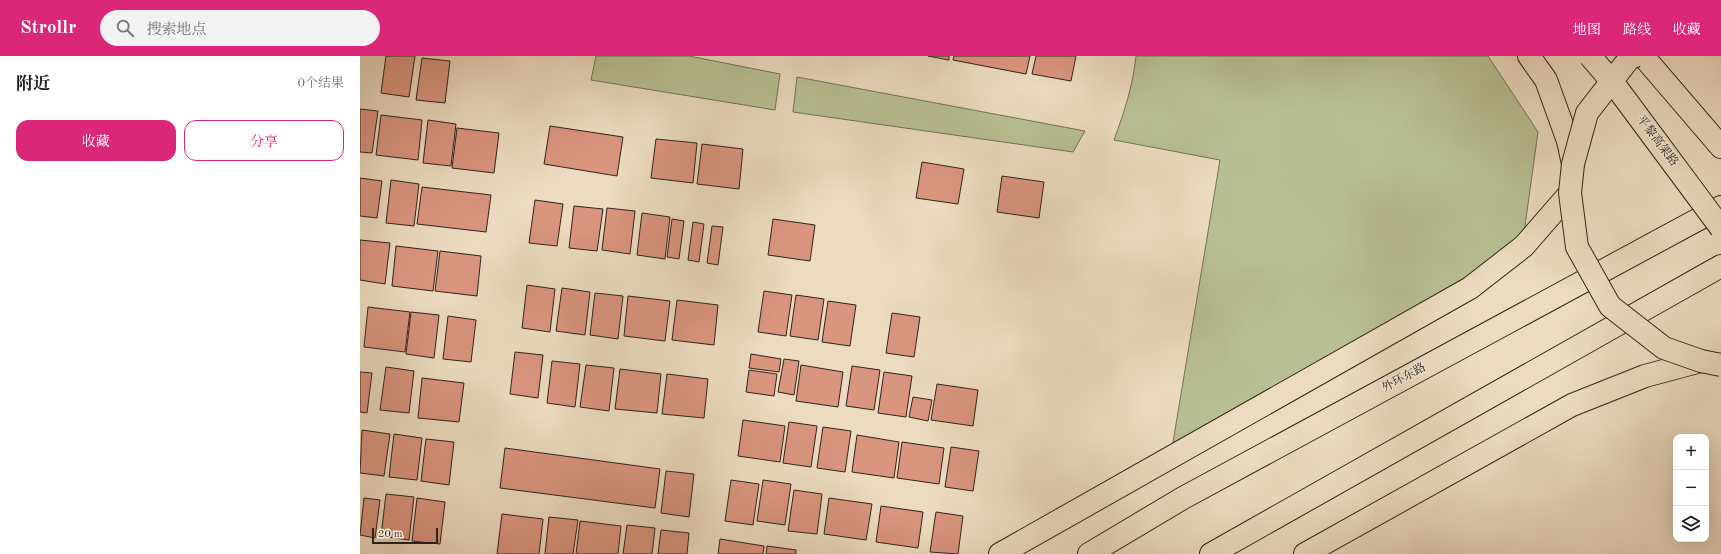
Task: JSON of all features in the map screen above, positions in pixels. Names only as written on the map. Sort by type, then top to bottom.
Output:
[{"type":"highway","points":[[1529,56],[1546,80],[1568,141],[1572,164]]},
{"type":"highway","name":"平黎高架路","points":[[1590,56],[1614,84],[1721,228]]},
{"type":"highway","points":[[1635,56],[1629,59],[1587,113],[1572,164],[1570,194],[1577,247],[1610,306],[1664,348],[1711,363]]},
{"type":"highway","points":[[1643,56],[1721,147]]},
{"type":"highway","points":[[1000,554],[1470,288],[1524,246],[1570,194]]},
{"type":"highway","name":"外环东路","points":[[1089,554],[1183,498],[1721,207]]},
{"type":"highway","points":[[1210,554],[1721,266]]},
{"type":"highway","points":[[1305,554],[1572,404],[1645,376],[1711,363]]},
{"type":"green space","points":[[596,56],[689,56],[780,74],[775,110],[591,80]]},
{"type":"green space","points":[[1136,56],[1488,56],[1538,132],[1525,226],[1522,237],[1511,254],[1172,448],[1220,160],[1114,140],[1128,99]]},
{"type":"green space","points":[[797,77],[1085,131],[1073,152],[793,112]]},
{"type":"building","points":[[386,56],[415,56],[409,97],[381,93]]},
{"type":"building","points":[[928,56],[949,56],[949,60]]},
{"type":"building","points":[[954,56],[1030,56],[1026,74],[953,60]]},
{"type":"building","points":[[1036,56],[1076,56],[1071,81],[1032,74]]},
{"type":"building","points":[[422,58],[450,61],[445,103],[416,100]]},
{"type":"building","points":[[360,109],[378,111],[372,153],[360,152]]},
{"type":"building","points":[[381,115],[422,120],[418,160],[376,155]]},
{"type":"building","points":[[428,120],[456,124],[451,166],[423,163]]},
{"type":"building","points":[[550,126],[623,137],[617,176],[544,164]]},
{"type":"building","points":[[457,128],[499,133],[494,173],[452,168]]},
{"type":"building","points":[[656,139],[697,143],[693,183],[651,178]]},
{"type":"building","points":[[702,144],[743,149],[739,189],[697,184]]},
{"type":"building","points":[[922,162],[964,169],[958,204],[916,198]]},
{"type":"building","points":[[1002,176],[1044,182],[1039,218],[997,212]]},
{"type":"building","points":[[360,178],[382,181],[377,218],[360,216]]},
{"type":"building","points":[[391,180],[419,184],[414,226],[386,223]]},
{"type":"building","points":[[422,187],[491,195],[486,232],[417,224]]},
{"type":"building","points":[[535,200],[563,204],[557,246],[529,243]]},
{"type":"building","points":[[574,206],[603,209],[597,251],[569,248]]},
{"type":"building","points":[[607,208],[635,211],[630,254],[602,250]]},
{"type":"building","points":[[642,213],[670,217],[665,259],[637,255]]},
{"type":"building","points":[[672,219],[684,221],[679,259],[667,257]]},
{"type":"building","points":[[773,219],[815,225],[810,261],[768,255]]},
{"type":"building","points":[[693,222],[704,224],[699,262],[688,260]]},
{"type":"building","points":[[712,226],[723,227],[718,265],[707,263]]},
{"type":"building","points":[[360,240],[390,243],[385,284],[360,280]]},
{"type":"building","points":[[396,246],[438,251],[433,291],[392,286]]},
{"type":"building","points":[[440,251],[481,256],[477,296],[435,291]]},
{"type":"building","points":[[527,285],[555,289],[550,332],[522,328]]},
{"type":"building","points":[[562,288],[590,292],[585,335],[556,331]]},
{"type":"building","points":[[764,291],[792,295],[786,336],[758,332]]},
{"type":"building","points":[[595,293],[623,296],[618,339],[590,335]]},
{"type":"building","points":[[796,295],[824,299],[818,340],[790,336]]},
{"type":"building","points":[[628,296],[670,301],[665,341],[624,336]]},
{"type":"building","points":[[677,300],[718,305],[714,345],[672,340]]},
{"type":"building","points":[[828,301],[856,305],[850,346],[822,342]]},
{"type":"building","points":[[368,307],[410,312],[405,352],[364,347]]},
{"type":"building","points":[[411,312],[439,315],[434,358],[406,354]]},
{"type":"building","points":[[892,313],[920,317],[914,357],[886,353]]},
{"type":"building","points":[[448,316],[476,320],[471,362],[443,359]]},
{"type":"building","points":[[515,352],[543,355],[538,398],[510,394]]},
{"type":"building","points":[[751,354],[781,359],[779,372],[749,368]]},
{"type":"building","points":[[784,359],[799,361],[794,395],[778,392]]},
{"type":"building","points":[[552,361],[580,364],[575,407],[547,403]]},
{"type":"building","points":[[586,365],[614,368],[609,411],[580,407]]},
{"type":"building","points":[[801,365],[843,372],[838,407],[796,401]]},
{"type":"building","points":[[852,366],[880,370],[874,410],[846,406]]},
{"type":"building","points":[[386,367],[414,371],[409,413],[380,410]]},
{"type":"building","points":[[620,369],[661,374],[657,413],[615,409]]},
{"type":"building","points":[[749,370],[777,374],[774,396],[746,392]]},
{"type":"building","points":[[360,372],[372,373],[367,413],[360,412]]},
{"type":"building","points":[[884,372],[912,376],[906,417],[878,413]]},
{"type":"building","points":[[667,374],[708,379],[704,418],[662,414]]},
{"type":"building","points":[[422,378],[464,383],[459,422],[418,418]]},
{"type":"building","points":[[937,384],[978,390],[973,426],[931,420]]},
{"type":"building","points":[[913,397],[932,400],[928,421],[909,417]]},
{"type":"building","points":[[743,420],[785,426],[780,462],[738,456]]},
{"type":"building","points":[[789,422],[817,426],[811,467],[783,463]]},
{"type":"building","points":[[823,427],[851,431],[845,472],[817,468]]},
{"type":"building","points":[[362,430],[390,434],[384,476],[360,473]]},
{"type":"building","points":[[394,434],[422,438],[417,480],[389,477]]},
{"type":"building","points":[[857,435],[899,442],[894,478],[852,472]]},
{"type":"building","points":[[426,439],[454,442],[449,485],[421,481]]},
{"type":"building","points":[[902,442],[944,448],[939,484],[897,478]]},
{"type":"building","points":[[951,447],[979,451],[973,491],[945,487]]},
{"type":"building","points":[[505,448],[660,469],[655,508],[500,488]]},
{"type":"building","points":[[666,471],[694,474],[689,517],[661,513]]},
{"type":"building","points":[[731,480],[759,484],[753,525],[725,521]]},
{"type":"building","points":[[763,480],[791,484],[785,525],[757,521]]},
{"type":"building","points":[[794,490],[822,494],[817,534],[788,531]]},
{"type":"building","points":[[386,494],[414,497],[409,540],[381,536]]},
{"type":"building","points":[[364,498],[380,500],[375,538],[360,535]]},
{"type":"building","points":[[417,498],[445,502],[440,544],[412,541]]},
{"type":"building","points":[[829,498],[872,504],[866,540],[824,534]]},
{"type":"building","points":[[881,506],[923,512],[918,548],[876,542]]},
{"type":"building","points":[[936,512],[963,516],[958,554],[930,552]]},
{"type":"building","points":[[502,514],[543,519],[539,554],[497,554]]},
{"type":"building","points":[[549,517],[578,520],[573,554],[545,554]]},
{"type":"building","points":[[580,521],[621,526],[618,554],[576,554]]},
{"type":"building","points":[[627,525],[655,528],[652,554],[623,554]]},
{"type":"building","points":[[661,530],[689,533],[687,554],[658,554]]},
{"type":"building","points":[[720,539],[764,546],[763,554],[718,554]]},
{"type":"building","points":[[767,546],[796,550],[796,554],[766,554]]}]
